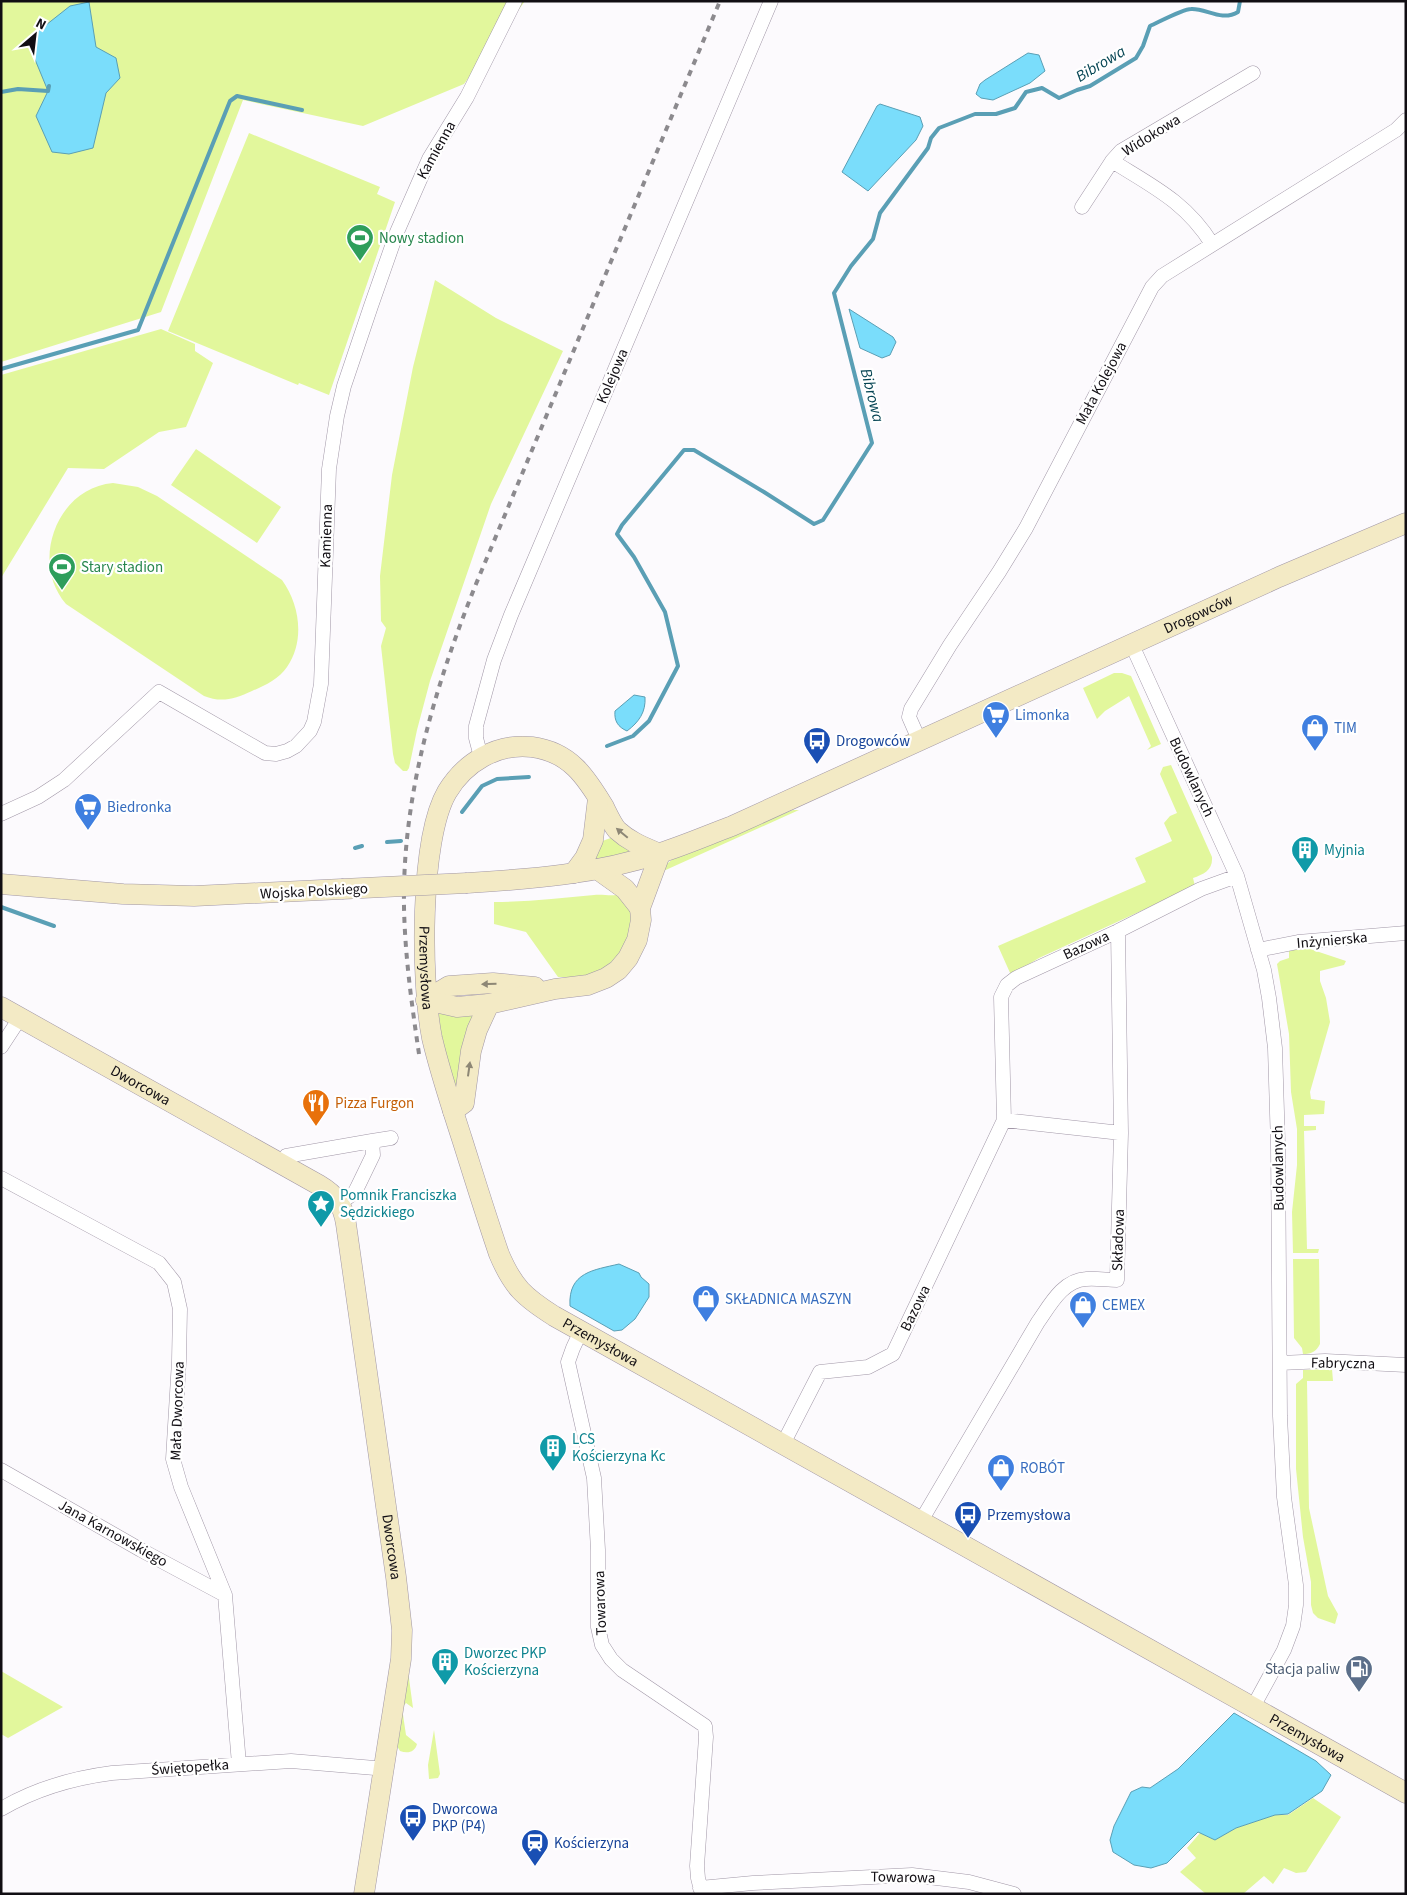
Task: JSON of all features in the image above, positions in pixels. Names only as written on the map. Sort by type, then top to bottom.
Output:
[{"type":"main road","name":"Drogowców","points":[[574,873],[660,854],[732,826],[1279,577],[1406,524]]},
{"type":"main road","name":"Przemysłowa","points":[[660,854],[634,843],[616,829],[580,770],[546,750],[522,746],[508,748],[481,757],[460,774],[446,793],[439,809],[428,864],[424,940],[426,1000],[432,1037],[453,1111],[499,1254],[505,1270],[522,1294],[581,1332],[1406,1793]]},
{"type":"main road","points":[[574,873],[593,840],[598,798]]},
{"type":"main road","points":[[426,1000],[457,1007],[489,1004],[555,989],[588,985],[606,978],[618,970],[628,958],[636,940],[641,920],[640,908],[660,854]]},
{"type":"main road","points":[[597,869],[626,889],[640,908]]},
{"type":"main road","name":"Wojska Polskiego","points":[[1,884],[123,894],[194,896],[467,883],[537,878],[574,873]]},
{"type":"main road","name":"Wojska Polskiego","points":[[1,874],[54,887]]},
{"type":"main road","points":[[426,1000],[449,986],[493,983],[555,989]]},
{"type":"main road","points":[[453,1111],[464,1103],[471,1051],[477,1030],[489,1004]]},
{"type":"main road","name":"Dworcowa","points":[[1,1007],[332,1192],[340,1202],[348,1234],[402,1630],[400,1659],[364,1894]]},
{"type":"street","name":"Kamienna","points":[[1,814],[38,797],[64,780],[159,692],[265,753],[276,754],[287,751],[296,746],[310,731],[314,722],[320,684],[329,468],[344,386],[397,232],[429,158],[467,97],[515,1]]},
{"type":"street","name":"Kolejowa","points":[[481,757],[476,738],[476,726],[494,660],[771,1]]},
{"type":"street","name":"Widokowa","points":[[1212,244],[1202,228],[1180,205],[1112,161],[1121,151],[1253,73]]},
{"type":"street","name":"Mała Kolejowa","points":[[920,742],[909,717],[912,708],[950,644],[999,572],[1026,528],[1152,288],[1162,276],[1396,130],[1406,120]]},
{"type":"street","points":[[1082,207],[1112,161]]},
{"type":"street","name":"Budowlanych","points":[[1132,645],[1236,876],[1258,950],[1269,998],[1275,1048],[1280,1416],[1284,1497],[1296,1584],[1296,1605],[1293,1626],[1284,1650],[1254,1707]]},
{"type":"street","name":"Bazowa","points":[[783,1444],[820,1372],[868,1366],[892,1354],[1004,1120],[1001,996],[1007,985],[1016,978],[1118,931],[1201,889],[1236,876]]},
{"type":"street","name":"Składowa","points":[[921,1521],[1054,1298],[1068,1285],[1077,1280],[1117,1280],[1122,1134],[1118,931]]},
{"type":"street","name":"Inżynierska","points":[[1258,950],[1298,942],[1406,933]]},
{"type":"street","points":[[1,1047],[20,1018]]},
{"type":"street","points":[[1004,1120],[1122,1134]]},
{"type":"street","points":[[281,1163],[286,1156],[391,1138]]},
{"type":"street","points":[[340,1202],[347,1198],[358,1186],[373,1155],[372,1141]]},
{"type":"street","name":"Mała Dworcowa","points":[[1,1178],[159,1263],[174,1282],[180,1309],[173,1459],[181,1487],[225,1595],[239,1764]]},
{"type":"street","name":"Towarowa","points":[[581,1332],[568,1362],[594,1478],[598,1550],[598,1632],[606,1653],[619,1667],[705,1726],[706,1737],[696,1866],[701,1891],[753,1883],[912,1875],[970,1882],[1014,1894]]},
{"type":"street","name":"Fabryczna","points":[[1280,1363],[1324,1361],[1406,1365]]},
{"type":"street","name":"Jana Karnowskiego","points":[[1,1470],[141,1550],[225,1595]]},
{"type":"street","name":"Świętopełka","points":[[1,1809],[23,1797],[49,1787],[92,1775],[291,1761],[375,1768],[384,1766]]},
{"type":"green space","points":[[1,1],[525,1],[464,84],[363,126],[243,100],[161,312],[1,362]]},
{"type":"green space","points":[[249,133],[380,187],[377,194],[395,202],[329,395],[299,383],[298,385],[168,331]]},
{"type":"green space","points":[[435,280],[496,318],[563,351],[491,504],[430,681],[409,768],[407,771],[403,771],[395,763],[393,754],[381,646],[386,628],[381,621],[380,576],[392,475],[413,367]]},
{"type":"green space","points":[[161,329],[195,344],[195,351],[213,363],[186,427],[159,432],[104,469],[68,468],[1,578],[1,375]]},
{"type":"green space","points":[[196,449],[281,507],[257,543],[171,485]]},
{"type":"green space","points":[[113,483],[138,487],[157,496],[282,580],[293,600],[298,623],[298,635],[293,657],[276,679],[240,696],[228,699],[222,700],[204,696],[66,604],[55,587],[50,568],[50,549],[55,530],[64,513],[77,498],[93,488]]},
{"type":"green space","points":[[1114,673],[1131,676],[1161,744],[1147,750],[1151,746],[1129,696],[1105,711],[1097,719],[1083,688]]},
{"type":"green space","points":[[1171,765],[1212,857],[1209,868],[1204,873],[1193,878],[1195,886],[1039,958],[1011,975],[998,946],[1146,882],[1135,858],[1172,841],[1164,823],[1170,816],[1177,813],[1160,774],[1163,767]]},
{"type":"green space","points":[[793,810],[799,810],[659,873],[674,858]]},
{"type":"green space","points":[[616,836],[634,851],[588,862],[597,843]]},
{"type":"green space","points":[[621,894],[631,915],[631,925],[625,944],[614,960],[598,971],[585,976],[558,977],[526,932],[494,924],[494,902]]},
{"type":"green space","points":[[1304,947],[1346,961],[1344,965],[1320,971],[1320,981],[1326,998],[1330,1022],[1310,1092],[1311,1099],[1325,1101],[1324,1114],[1304,1115],[1304,1126],[1316,1126],[1316,1130],[1304,1131],[1307,1249],[1319,1249],[1318,1253],[1293,1253],[1292,1212],[1297,1165],[1297,1129],[1291,1092],[1289,1034],[1277,964],[1289,958],[1289,950]]},
{"type":"green space","points":[[483,1008],[456,1097],[436,1011]]},
{"type":"green space","points":[[1293,1259],[1319,1259],[1320,1344],[1315,1351],[1308,1354],[1303,1354],[1302,1348],[1294,1338]]},
{"type":"green space","points":[[1332,1369],[1333,1381],[1307,1381],[1309,1508],[1328,1596],[1338,1614],[1335,1624],[1318,1618],[1313,1613],[1311,1582],[1303,1537],[1296,1469],[1296,1384],[1303,1378],[1303,1370]]},
{"type":"green space","points":[[405,1670],[408,1671],[413,1708],[406,1703],[402,1708],[406,1735],[417,1744],[411,1752],[400,1751],[394,1741]]},
{"type":"green space","points":[[1,1671],[63,1707],[8,1738],[1,1734]]},
{"type":"green space","points":[[434,1730],[440,1774],[438,1778],[429,1779],[428,1765]]},
{"type":"green space","points":[[1313,1798],[1341,1817],[1306,1872],[1296,1873],[1284,1868],[1273,1884],[1264,1876],[1243,1894],[1206,1894],[1180,1872],[1196,1858],[1187,1848],[1200,1833],[1215,1840],[1236,1828],[1275,1815],[1288,1815]]},
{"type":"water","points":[[89,2],[96,47],[116,58],[120,78],[106,93],[93,148],[69,154],[52,152],[36,116],[48,91],[27,40],[70,6]]},
{"type":"water","points":[[1028,53],[1039,55],[1045,71],[1030,83],[993,100],[981,98],[976,94],[980,84],[985,80]]},
{"type":"water","points":[[880,104],[920,117],[923,126],[916,140],[868,191],[842,172],[877,106]]},
{"type":"water","points":[[849,309],[893,337],[896,342],[890,355],[882,358],[860,348]]},
{"type":"water","points":[[634,695],[645,697],[644,707],[638,720],[627,731],[617,723],[615,711]]},
{"type":"water","points":[[619,1264],[639,1273],[649,1284],[649,1297],[635,1319],[622,1330],[614,1331],[570,1306],[573,1286],[578,1279],[592,1271]]},
{"type":"water","points":[[1234,1713],[1316,1761],[1331,1775],[1322,1791],[1288,1814],[1275,1815],[1236,1828],[1215,1840],[1198,1832],[1167,1863],[1151,1868],[1134,1865],[1113,1852],[1110,1840],[1114,1826],[1131,1792],[1142,1787],[1150,1788],[1178,1769]]},
{"type":"waterway","name":"Bibrowa","points":[[607,746],[633,736],[649,721],[678,666],[665,612],[634,557],[617,534],[622,525],[684,450],[694,450],[814,524],[823,520],[872,443],[834,293],[851,266],[873,239],[880,213],[928,148],[931,138],[939,128],[975,114],[996,114],[1015,108],[1026,92],[1042,88],[1059,98],[1090,86],[1136,58],[1143,46],[1150,26],[1177,13],[1191,9],[1226,16],[1232,15],[1238,12],[1240,1]]},
{"type":"waterway","points":[[1,92],[18,89],[48,91],[49,86]]},
{"type":"waterway","points":[[1,369],[138,330],[230,101],[237,96],[302,110]]},
{"type":"waterway","name":"Bibrowa","points":[[462,812],[482,786],[497,779],[529,777]]},
{"type":"waterway","name":"Bibrowa","points":[[387,842],[401,841]]},
{"type":"waterway","name":"Bibrowa","points":[[355,848],[362,846]]},
{"type":"waterway","points":[[1,907],[54,926]]},
{"type":"railway","points":[[419,1054],[411,1000],[406,944],[404,907],[405,865],[415,783],[435,702],[447,662],[476,584],[720,1]]},
{"type":"place","name":"Nowy stadion","points":[[360,262]]},
{"type":"place","name":"Stary stadion","points":[[62,591]]},
{"type":"place","name":"Limonka","points":[[996,739]]},
{"type":"place","name":"TIM","points":[[1315,752]]},
{"type":"place","name":"Drogowców","points":[[817,765]]},
{"type":"place","name":"Biedronka","points":[[88,831]]},
{"type":"place","name":"Myjnia","points":[[1305,874]]},
{"type":"place","name":"Pizza Furgon","points":[[316,1127]]},
{"type":"place","name":"Pomnik Franciszka Sędzickiego","points":[[321,1228]]},
{"type":"place","name":"SKŁADNICA MASZYN","points":[[706,1323]]},
{"type":"place","name":"СEMEX","points":[[1083,1329]]},
{"type":"place","name":"LCS Kościerzyna Kc","points":[[553,1472]]},
{"type":"place","name":"ROBÓT","points":[[1001,1492]]},
{"type":"place","name":"Przemysłowa","points":[[968,1539]]},
{"type":"place","name":"Dworzec PKP Kościerzyna","points":[[445,1686]]},
{"type":"place","name":"Stacja paliw","points":[[1359,1693]]},
{"type":"place","name":"Dworcowa PKP (P4)","points":[[413,1842]]},
{"type":"place","name":"Kościerzyna","points":[[535,1867]]}]
